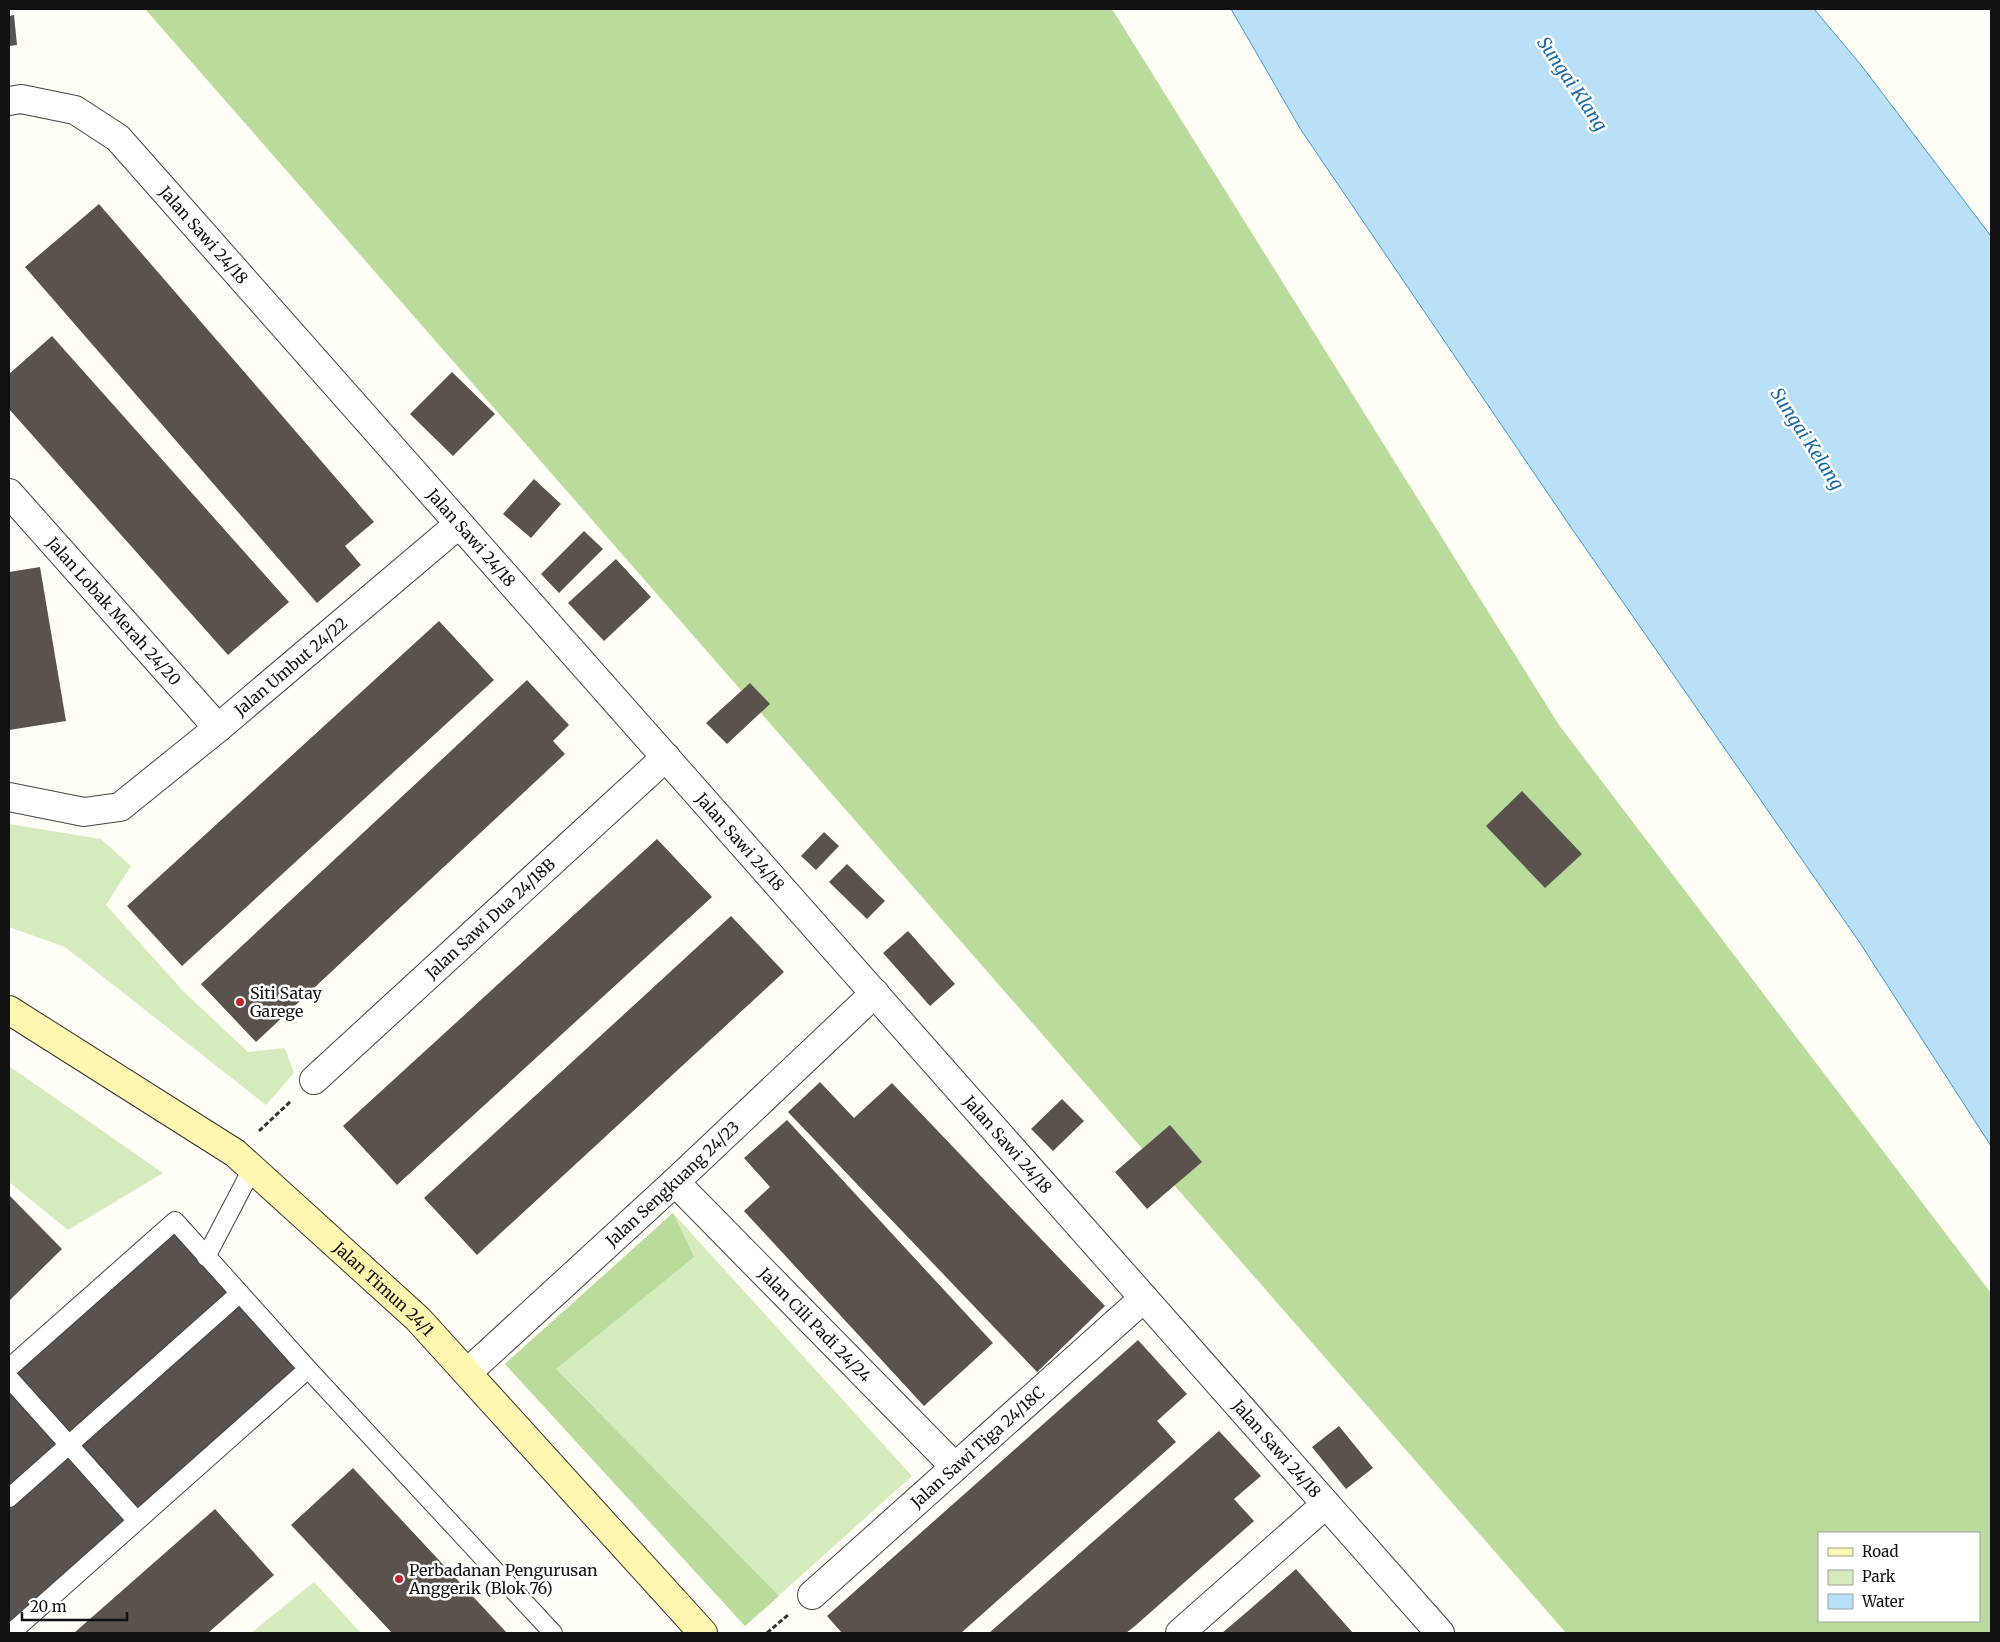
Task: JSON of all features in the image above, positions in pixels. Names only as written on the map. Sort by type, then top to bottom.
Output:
[{"type":"street","name":"Jalan Sawi 24/18","points":[[9,101],[21,99],[75,110],[118,138],[1440,1633]]},
{"type":"street","name":"Jalan Lobak Merah 24/20","points":[[9,493],[218,728]]},
{"type":"street","name":"Jalan Umbut 24/22","points":[[9,797],[84,812],[120,807],[218,728],[459,524]]},
{"type":"street","name":"Jalan Sawi Dua 24/18B","points":[[314,1080],[666,757]]},
{"type":"street","name":"Jalan Sengkuang 24/23","points":[[468,1372],[676,1182],[875,993]]},
{"type":"street","name":"Jalan Timun 24/1","points":[[9,1010],[243,1161],[418,1319],[703,1633]]},
{"type":"street","name":"Jalan Cili Padi 24/24","points":[[676,1182],[955,1467]]},
{"type":"street","name":"Jalan Sawi Tiga 24/18C","points":[[812,1594],[1144,1298]]},
{"type":"street","points":[[1180,1633],[1326,1504]]},
{"type":"lane","points":[[206,1256],[243,1161]]},
{"type":"lane","points":[[9,1368],[175,1221],[308,1369],[553,1633]]},
{"type":"lane","points":[[9,1498],[240,1293]]},
{"type":"lane","points":[[11,1633],[308,1369]]},
{"type":"lane","points":[[9,1378],[137,1521]]},
{"type":"path","points":[[243,1161],[314,1080]]},
{"type":"green space","points":[[145,9],[1112,9],[1559,725],[1991,1293],[1991,1633],[1566,1633]]},
{"type":"green space","points":[[9,824],[101,839],[131,866],[106,905],[184,992],[248,1052],[285,1048],[294,1073],[266,1105],[65,947],[9,927]]},
{"type":"green space","points":[[9,1066],[163,1173],[68,1230],[9,1182]]},
{"type":"green space","points":[[673,1213],[912,1476],[745,1626],[505,1364]]},
{"type":"green space","points":[[673,1213],[694,1257],[556,1369],[779,1596],[745,1626],[505,1364]]},
{"type":"green space","points":[[314,1582],[361,1633],[251,1633]]},
{"type":"water","points":[[1231,9],[1814,9],[1861,65],[1991,236],[1991,1146],[1860,943],[1570,526],[1301,130]]},
{"type":"building","points":[[14,15],[17,45],[9,46],[9,16]]},
{"type":"building","points":[[99,204],[374,522],[345,546],[361,565],[317,603],[25,267]]},
{"type":"building","points":[[52,336],[289,602],[228,655],[9,409],[9,374]]},
{"type":"building","points":[[452,372],[495,414],[453,456],[410,414]]},
{"type":"building","points":[[534,479],[561,504],[531,538],[503,514]]},
{"type":"building","points":[[584,531],[603,549],[559,593],[541,574]]},
{"type":"building","points":[[616,559],[651,597],[604,641],[568,603]]},
{"type":"building","points":[[40,567],[66,721],[9,730],[9,572]]},
{"type":"building","points":[[439,621],[494,680],[182,966],[127,906]]},
{"type":"building","points":[[527,680],[569,725],[553,741],[565,754],[256,1042],[201,984]]},
{"type":"building","points":[[750,683],[770,704],[727,744],[706,723]]},
{"type":"building","points":[[1522,791],[1582,854],[1545,888],[1486,826]]},
{"type":"building","points":[[824,832],[839,846],[816,870],[801,856]]},
{"type":"building","points":[[657,839],[712,897],[397,1185],[343,1126]]},
{"type":"building","points":[[847,864],[885,901],[867,919],[829,882]]},
{"type":"building","points":[[731,916],[784,972],[477,1255],[424,1198]]},
{"type":"building","points":[[908,931],[955,984],[930,1006],[883,953]]},
{"type":"building","points":[[820,1082],[854,1118],[892,1083],[1105,1306],[1037,1372],[788,1112]]},
{"type":"building","points":[[1062,1099],[1084,1121],[1053,1151],[1031,1129]]},
{"type":"building","points":[[787,1120],[993,1343],[924,1406],[744,1211],[770,1187],[744,1158]]},
{"type":"building","points":[[1170,1125],[1202,1162],[1147,1209],[1115,1172]]},
{"type":"building","points":[[9,1195],[62,1249],[9,1301]]},
{"type":"building","points":[[175,1221],[308,1369],[9,1633],[9,1368]]},
{"type":"building","points":[[1138,1340],[1187,1394],[1157,1421],[1176,1442],[961,1633],[842,1633],[827,1616]]},
{"type":"building","points":[[1339,1426],[1373,1468],[1346,1489],[1312,1447]]},
{"type":"building","points":[[1219,1431],[1261,1476],[1234,1499],[1254,1521],[1135,1626],[1126,1633],[989,1633]]},
{"type":"building","name":"Perbadanan Pengurusan Anggerik (Blok 76)","points":[[353,1468],[507,1633],[392,1633],[291,1525]]},
{"type":"building","points":[[215,1509],[274,1575],[208,1633],[74,1633]]},
{"type":"building","points":[[1296,1569],[1353,1633],[1222,1633],[1248,1611]]},
{"type":"place","name":"Siti Satay Garege","points":[[240,1002]]},
{"type":"place","name":"Perbadanan Pengurusan Anggerik (Blok 76)","points":[[399,1579]]},
{"type":"water label","name":"Sungai Klang","points":[[1572,84]]},
{"type":"water label","name":"Sungai Kelang","points":[[1807,439]]}]
